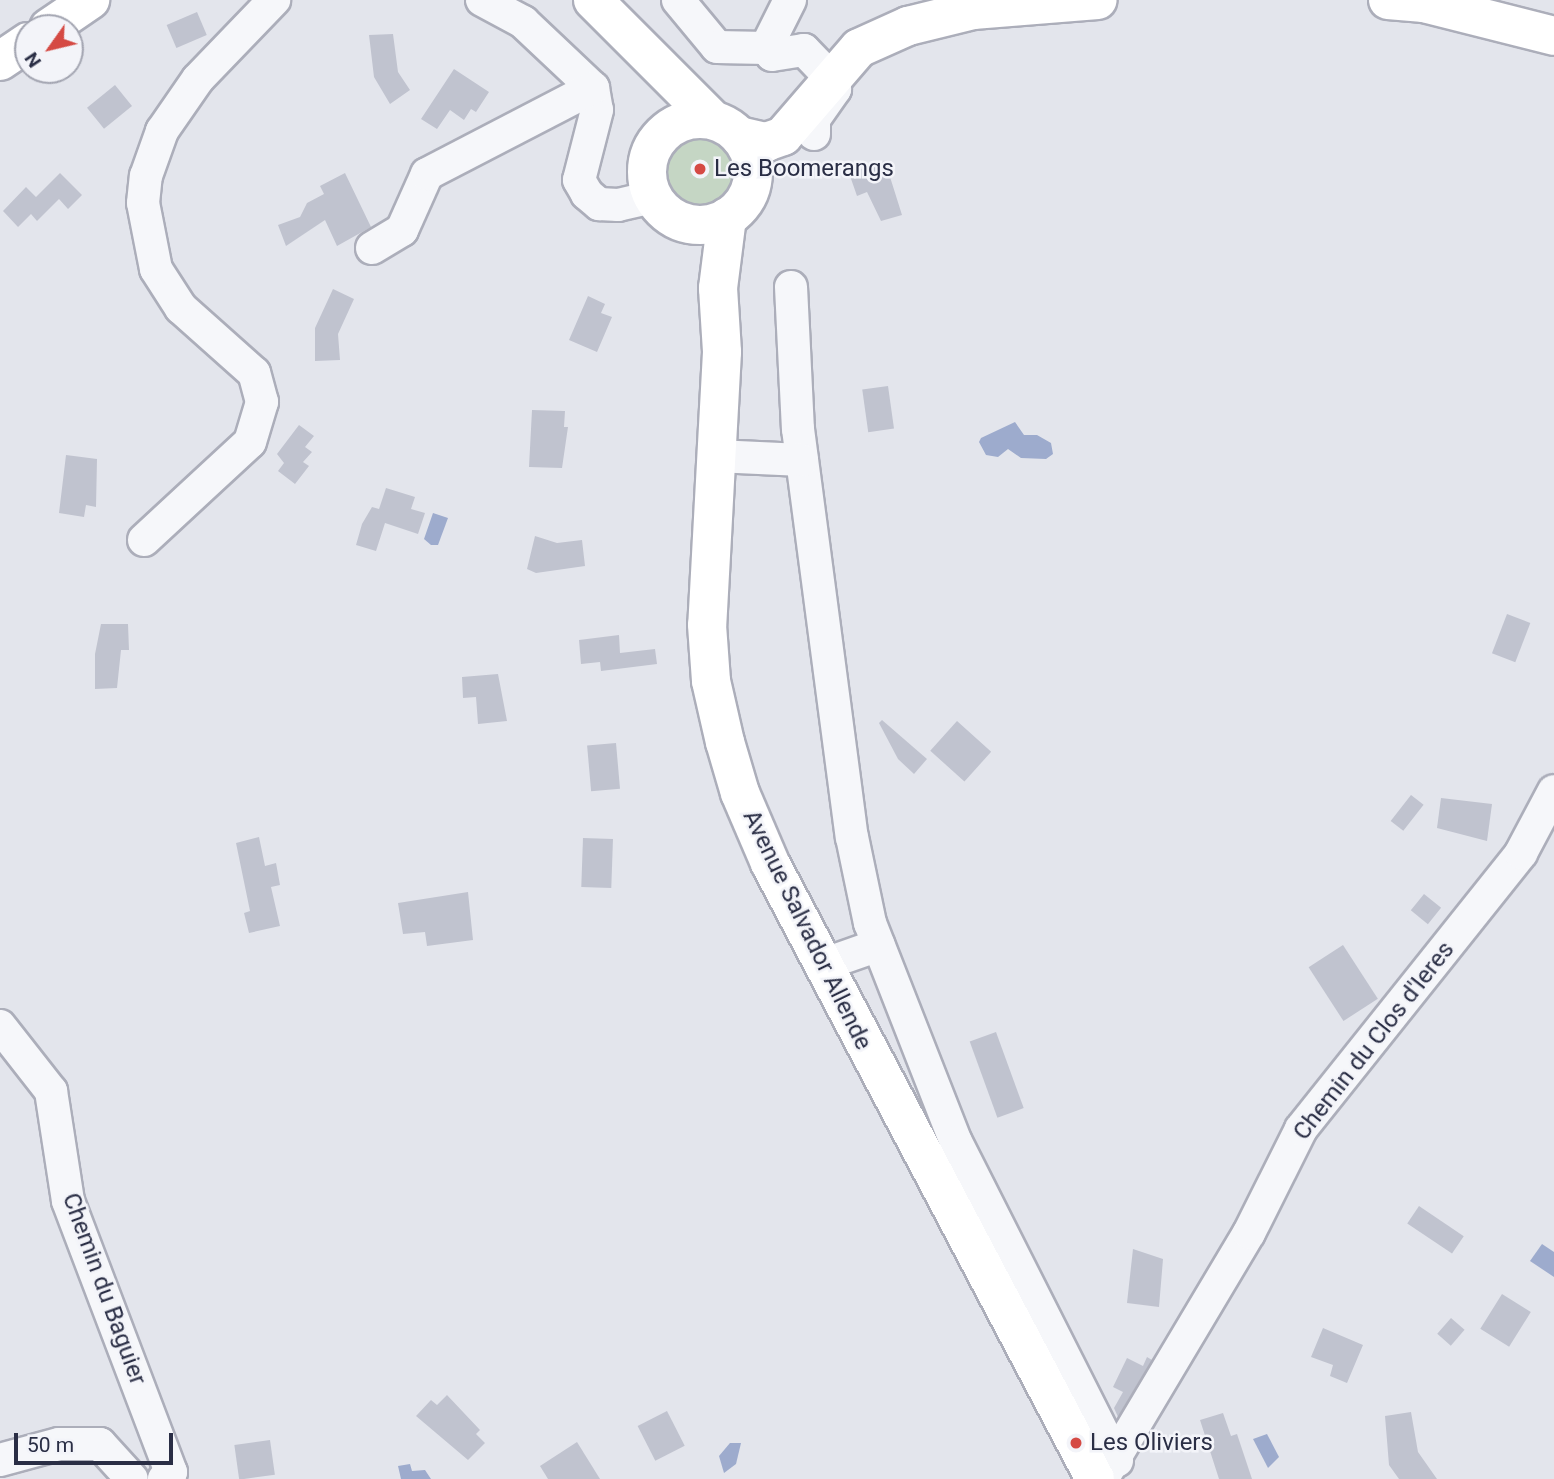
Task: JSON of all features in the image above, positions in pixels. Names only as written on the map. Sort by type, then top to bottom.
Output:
[{"type":"main road","points":[[70,14],[90,0]]},
{"type":"main road","points":[[593,0],[726,128],[752,164],[737,206]]},
{"type":"main road","points":[[660,136],[684,121],[726,128],[766,142],[783,136],[830,77],[859,48],[908,26],[973,10],[1098,0]]},
{"type":"main road","points":[[1388,0],[1424,3],[1554,36]]},
{"type":"main road","points":[[630,33],[652,93],[660,136],[647,166],[666,208],[703,225],[737,206],[814,134],[857,84],[941,20]]},
{"type":"main road","name":"Avenue Salvador Allende","points":[[737,206],[718,288],[722,352],[708,563],[711,681],[740,793],[822,965],[1104,1473]]},
{"type":"main road","name":"Avenue Salvador Allende","points":[[666,208],[718,288]]},
{"type":"street","points":[[144,540],[250,442],[262,402],[254,373],[181,308],[156,269],[143,203],[146,176],[162,131],[198,79],[274,0]]},
{"type":"street","points":[[482,0],[523,22],[593,88],[597,110],[579,180],[598,204],[666,208]]},
{"type":"street","points":[[678,0],[717,47],[766,48],[772,55],[804,50],[830,77],[835,89],[814,119],[814,134]]},
{"type":"street","points":[[766,48],[790,0]]},
{"type":"street","points":[[372,248],[402,230],[427,174],[593,88]]},
{"type":"street","points":[[791,287],[802,460],[852,837],[870,923],[956,1142],[1104,1473]]},
{"type":"street","points":[[716,456],[802,460]]},
{"type":"street","name":"Chemin du Clos d'Ieres","points":[[1104,1473],[1249,1233],[1301,1129],[1521,853],[1554,791]]},
{"type":"street","points":[[822,965],[879,945]]},
{"type":"street","name":"Chemin du Baguier","points":[[0,1026],[51,1091],[68,1200],[166,1460],[170,1472],[164,1479]]},
{"type":"street","points":[[0,1460],[59,1444],[100,1444],[132,1479]]},
{"type":"green space","points":[[699,133],[714,136],[726,145],[735,157],[738,172],[735,187],[726,199],[714,208],[699,211],[684,208],[672,199],[663,187],[660,172],[663,157],[672,145],[684,136]]},
{"type":"water","points":[[1015,422],[1024,435],[1037,435],[1051,443],[1053,454],[1046,459],[1021,458],[1008,449],[998,457],[986,455],[979,442],[981,438]]},
{"type":"water","points":[[433,513],[448,518],[438,545],[431,545],[424,539]]},
{"type":"water","points":[[1542,1244],[1554,1252],[1554,1277],[1530,1261]]},
{"type":"water","points":[[1267,1434],[1279,1457],[1268,1468],[1253,1439]]},
{"type":"water","points":[[730,1443],[741,1443],[736,1464],[724,1473],[719,1456]]},
{"type":"water","points":[[410,1464],[412,1471],[425,1470],[431,1479],[401,1479],[398,1466]]},
{"type":"building","points":[[197,12],[207,35],[176,48],[167,25]]},
{"type":"building","points":[[393,34],[398,72],[410,90],[390,104],[374,77],[369,35]]},
{"type":"building","points":[[454,69],[489,92],[476,112],[471,109],[464,120],[450,110],[437,129],[421,119]]},
{"type":"building","points":[[115,85],[132,106],[104,129],[87,108]]},
{"type":"building","points":[[885,161],[902,215],[881,221],[867,192],[857,196],[849,173]]},
{"type":"building","points":[[60,173],[82,195],[68,209],[59,199],[37,221],[31,214],[18,227],[3,211],[26,187],[36,197]]},
{"type":"building","points":[[345,173],[371,227],[337,246],[325,220],[286,246],[278,225],[300,217],[307,203],[324,194],[320,186]]},
{"type":"building","points":[[333,289],[354,299],[338,334],[340,360],[315,361],[315,328]]},
{"type":"building","points":[[588,296],[605,304],[601,313],[612,317],[597,352],[569,340]]},
{"type":"building","points":[[888,386],[894,429],[868,432],[862,390]]},
{"type":"building","points":[[532,410],[565,411],[564,427],[568,427],[562,468],[529,467]]},
{"type":"building","points":[[299,425],[314,436],[305,447],[312,452],[303,462],[309,466],[295,484],[278,471],[284,463],[277,454]]},
{"type":"building","points":[[66,455],[97,459],[96,507],[86,505],[84,517],[59,513]]},
{"type":"building","points":[[386,488],[415,497],[411,509],[425,513],[418,534],[385,523],[376,551],[356,545],[362,524],[372,507],[379,509]]},
{"type":"building","points":[[535,536],[557,543],[582,540],[585,566],[536,573],[527,569]]},
{"type":"building","points":[[1507,614],[1530,623],[1515,662],[1492,653]]},
{"type":"building","points":[[101,624],[128,624],[129,650],[121,650],[117,688],[95,689],[95,654]]},
{"type":"building","points":[[619,635],[620,653],[655,649],[657,664],[601,671],[600,662],[581,664],[579,640]]},
{"type":"building","points":[[498,674],[507,721],[478,724],[476,697],[463,698],[462,677]]},
{"type":"building","points":[[882,720],[927,759],[914,774],[898,759],[879,723]]},
{"type":"building","points":[[957,721],[991,752],[964,782],[930,751]]},
{"type":"building","points":[[616,743],[620,789],[591,791],[587,746]]},
{"type":"building","points":[[1411,795],[1424,805],[1403,831],[1391,821]]},
{"type":"building","points":[[1441,798],[1492,804],[1487,841],[1437,828]]},
{"type":"building","points":[[259,837],[265,866],[276,863],[280,885],[271,887],[280,926],[249,933],[244,913],[250,911],[236,843]]},
{"type":"building","points":[[583,838],[613,839],[611,888],[581,887]]},
{"type":"building","points":[[468,892],[473,940],[427,946],[425,932],[403,934],[398,903]]},
{"type":"building","points":[[1424,894],[1441,908],[1428,924],[1411,910]]},
{"type":"building","points":[[1343,945],[1378,999],[1343,1021],[1309,967]]},
{"type":"building","points":[[996,1032],[1024,1108],[997,1118],[970,1042]]},
{"type":"building","points":[[1419,1206],[1464,1236],[1452,1254],[1407,1223]]},
{"type":"building","points":[[1133,1249],[1163,1259],[1159,1307],[1127,1303]]},
{"type":"building","points":[[1502,1294],[1531,1312],[1509,1347],[1480,1329]]},
{"type":"building","points":[[1451,1318],[1465,1330],[1451,1346],[1437,1334]]},
{"type":"building","points":[[1323,1328],[1363,1345],[1347,1383],[1330,1376],[1333,1365],[1311,1357]]},
{"type":"building","points":[[1147,1357],[1152,1360],[1118,1417],[1114,1408],[1123,1392],[1113,1387],[1127,1358],[1143,1366]]},
{"type":"building","points":[[447,1395],[480,1430],[476,1434],[485,1443],[468,1460],[416,1416],[431,1400],[437,1405]]},
{"type":"building","points":[[667,1411],[685,1446],[655,1461],[638,1426]]},
{"type":"building","points":[[1411,1412],[1418,1452],[1437,1479],[1399,1479],[1389,1465],[1385,1416]]},
{"type":"building","points":[[1223,1413],[1231,1436],[1237,1434],[1252,1479],[1219,1479],[1200,1420]]},
{"type":"building","points":[[270,1440],[275,1475],[239,1479],[234,1445]]},
{"type":"building","points":[[577,1442],[600,1479],[548,1479],[540,1466]]},
{"type":"place","name":"Les Boomerangs","points":[[700,169]]},
{"type":"place","name":"Les Oliviers","points":[[1076,1443]]}]
